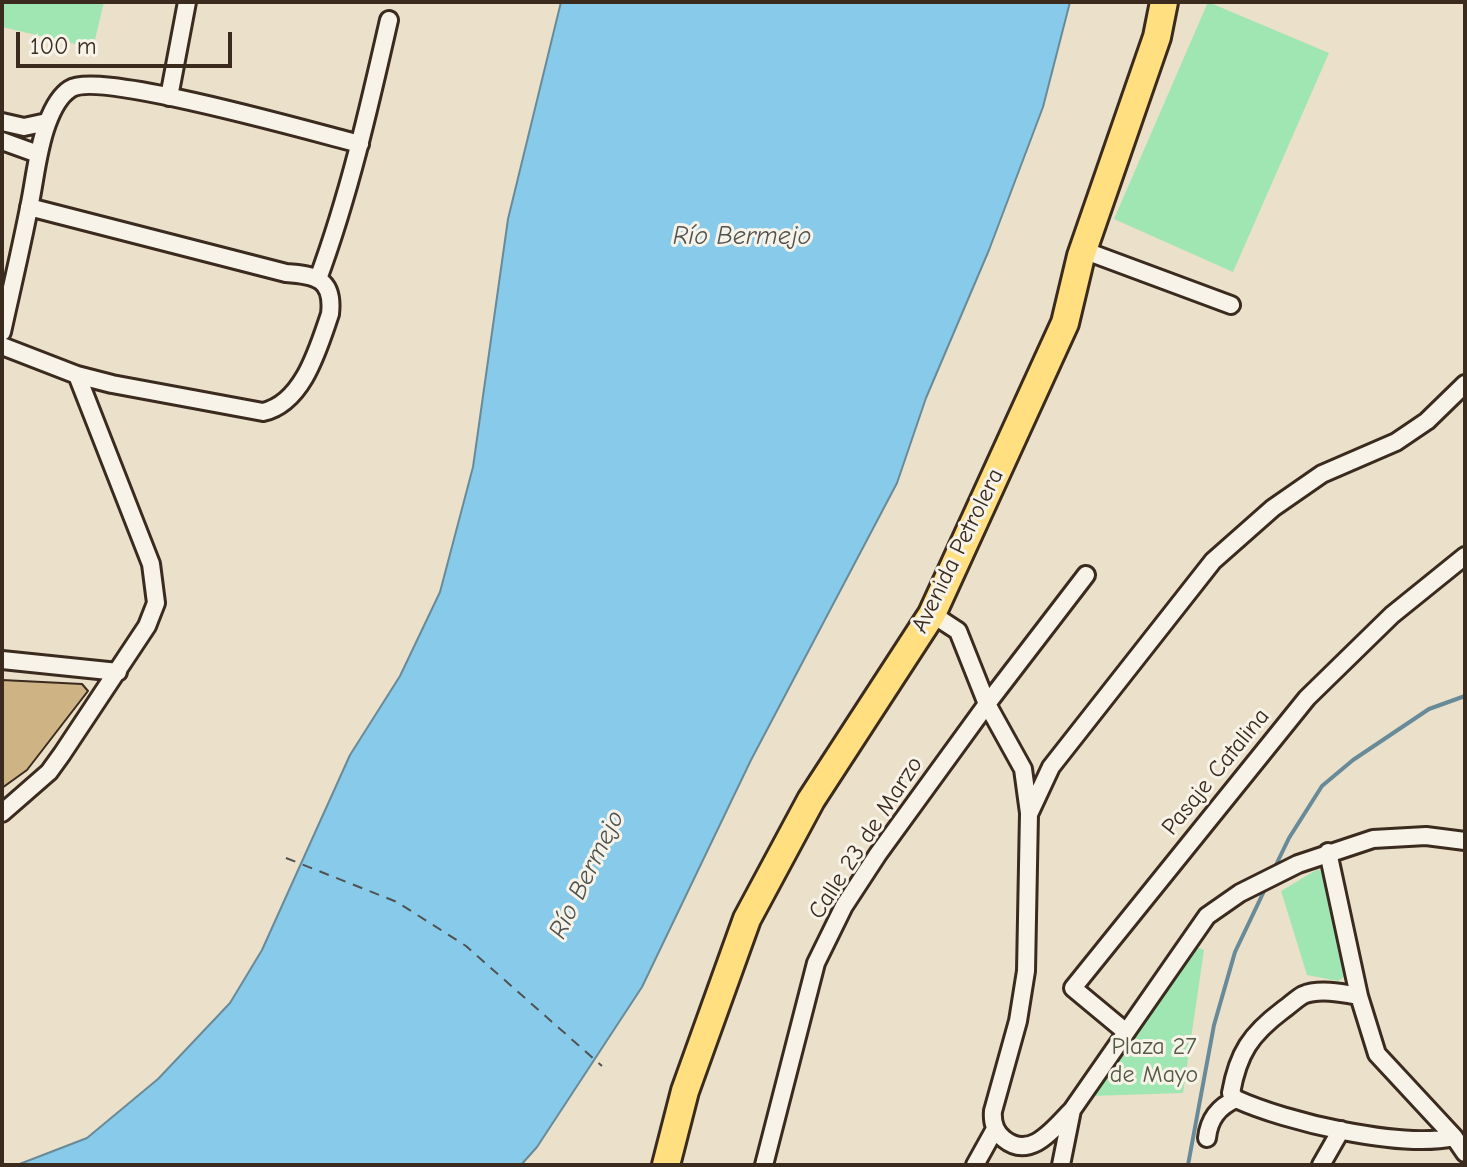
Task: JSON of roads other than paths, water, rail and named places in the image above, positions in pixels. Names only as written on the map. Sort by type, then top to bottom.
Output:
[{"type":"highway","name":"Avenida Petrolera","points":[[666,1165],[685,1091],[747,919],[811,800],[932,614],[1065,323],[1083,250],[1157,37],[1164,2]]},
{"type":"street","points":[[169,97],[187,2]]},
{"type":"street","points":[[318,279],[336,232],[389,20]]},
{"type":"street","points":[[2,332],[47,122],[71,87],[84,84],[169,97],[360,144]]},
{"type":"street","points":[[2,122],[36,127],[47,122]]},
{"type":"street","points":[[2,141],[38,154]]},
{"type":"street","points":[[2,346],[77,375],[244,411],[263,412],[277,409],[287,401],[302,378],[330,314],[328,289],[312,275],[286,273],[29,207]]},
{"type":"street","points":[[1083,250],[1231,305]]},
{"type":"street","points":[[2,813],[49,772],[118,672],[154,611],[155,581],[138,527],[77,375]]},
{"type":"street","points":[[1029,813],[1051,767],[1213,561],[1273,508],[1322,474],[1396,442],[1427,421],[1465,384]]},
{"type":"street","name":"Pasaje Catalina","points":[[1126,1032],[1073,988],[1307,698],[1392,615],[1465,556]]},
{"type":"street","name":"Calle 23 de Marzo","points":[[764,1165],[816,963],[844,906],[987,704],[1086,575]]},
{"type":"street","points":[[932,614],[958,631],[987,704],[1023,769],[1029,813],[1026,971],[1018,1021],[993,1111],[995,1129],[975,1165]]},
{"type":"street","points":[[2,660],[118,672]]},
{"type":"street","points":[[995,1129],[1012,1144],[1032,1145],[1039,1142],[1072,1110],[1207,916],[1240,893],[1298,864],[1373,839],[1426,836],[1465,841]]},
{"type":"street","points":[[1328,852],[1359,996],[1377,1054],[1454,1137],[1465,1153]]},
{"type":"street","points":[[1359,996],[1336,991],[1304,994],[1261,1027],[1245,1046],[1231,1093],[1236,1099],[1257,1109],[1341,1130],[1388,1139],[1434,1141],[1454,1137]]},
{"type":"street","points":[[1207,1138],[1208,1127],[1215,1113],[1236,1099]]},
{"type":"street","points":[[1061,1165],[1072,1110]]},
{"type":"street","points":[[1321,1165],[1341,1130]]},
{"type":"water","name":"Río Bermejo","points":[[561,2],[1070,2],[1043,107],[989,250],[926,398],[897,483],[751,760],[642,987],[537,1147],[521,1165],[17,1165],[87,1138],[158,1079],[230,1003],[262,950],[350,755],[400,676],[440,592],[473,467],[508,219]]},
{"type":"waterway","points":[[1274,869],[1289,838],[1322,786],[1353,760],[1429,709],[1465,696]]},
{"type":"waterway","points":[[1188,1165],[1214,1025],[1235,952],[1266,887]]},
{"type":"park label","name":"Plaza 27 de Mayo","points":[[1154,1061]]}]
